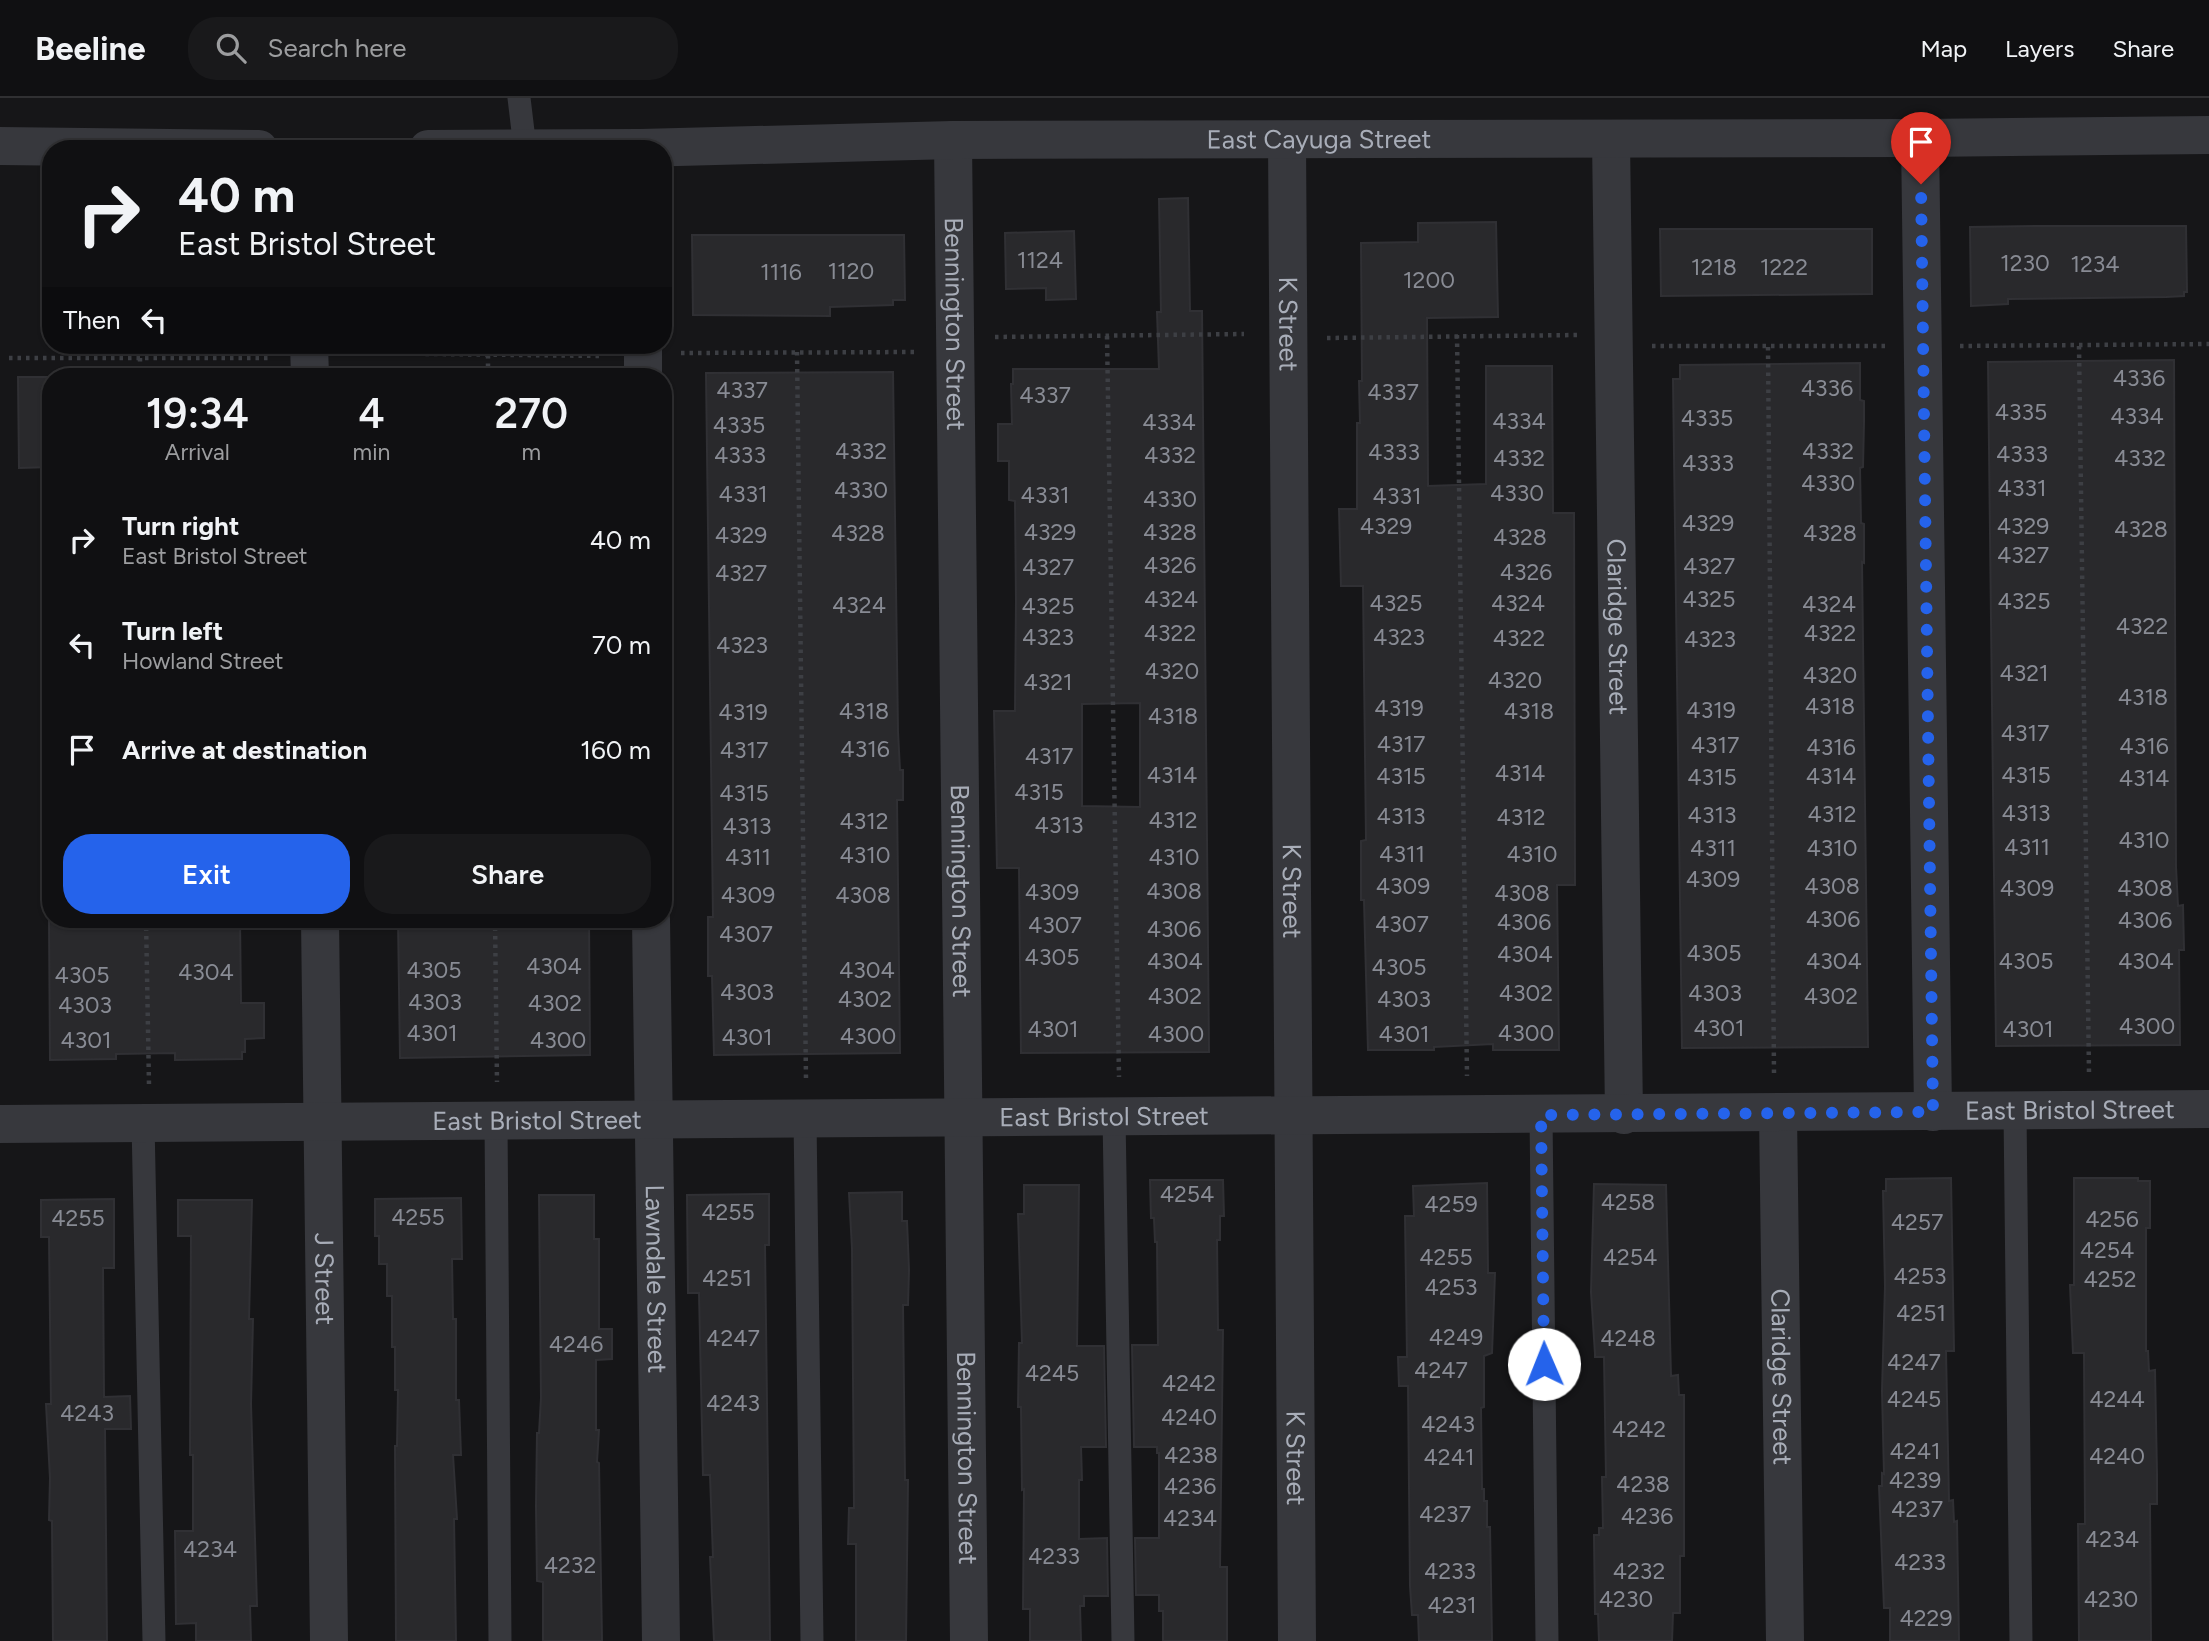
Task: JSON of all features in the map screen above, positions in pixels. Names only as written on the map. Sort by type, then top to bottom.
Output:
[{"type":"street","name":"East Cayuga Street","points":[[672,147],[953,140],[2209,135]]},
{"type":"street","points":[[1920,138],[1933,1112]]},
{"type":"street","name":"Claridge Street","points":[[1611,139],[1624,1115]]},
{"type":"street","name":"Bennington Street","points":[[953,140],[970,1641]]},
{"type":"street","name":"K Street","points":[[1287,140],[1297,1641]]},
{"type":"street","points":[[0,146],[42,146]]},
{"type":"street","name":"J Street","points":[[320,928],[329,1641]]},
{"type":"street","name":"Lawndale Street","points":[[651,928],[661,1641]]},
{"type":"street","name":"East Bristol Street","points":[[0,1124],[323,1122],[496,1103],[654,1120],[805,1101],[964,1118],[2209,1109]]},
{"type":"street","name":"Claridge Street","points":[[1778,1113],[1785,1641]]},
{"type":"lane","points":[[519,98],[525,140]]},
{"type":"lane","points":[[805,1101],[812,1641]]},
{"type":"lane","points":[[496,1103],[500,1641]]},
{"type":"lane","points":[[2015,1112],[2021,1641]]},
{"type":"lane","points":[[1541,1115],[1547,1641]]},
{"type":"lane","points":[[1114,1117],[1123,1641]]},
{"type":"lane","points":[[143,1123],[154,1641]]},
{"type":"path","points":[[992,338],[1244,334]]},
{"type":"path","points":[[1457,335],[1467,1076]]},
{"type":"path","points":[[1323,338],[1587,335]]},
{"type":"path","points":[[1107,336],[1119,1079]]},
{"type":"path","points":[[1953,346],[2209,344]]},
{"type":"path","points":[[1644,345],[1895,346]]},
{"type":"path","points":[[1768,346],[1774,1074]]},
{"type":"path","points":[[2079,346],[2090,1073]]},
{"type":"path","points":[[797,352],[805,1101]]},
{"type":"path","points":[[418,354],[643,357],[797,352],[927,352]]},
{"type":"path","points":[[9,358],[139,358],[227,354]]},
{"type":"path","points":[[488,355],[488,368]]},
{"type":"path","points":[[139,358],[140,368]]},
{"type":"path","points":[[146,928],[149,1085]]},
{"type":"path","points":[[495,928],[496,1103]]},
{"type":"building","points":[[1188,198],[1190,311],[1202,311],[1209,1052],[1021,1053],[1019,868],[997,868],[994,711],[1015,711],[1016,601],[1015,501],[1009,500],[1009,461],[998,461],[998,424],[1012,424],[1013,369],[1159,369],[1159,199]],"holes":[[[1140,703],[1140,807],[1082,806],[1082,704]]]},
{"type":"building","points":[[1496,222],[1498,317],[1427,318],[1428,486],[1486,484],[1486,366],[1552,366],[1553,513],[1574,513],[1575,885],[1557,885],[1559,1050],[1493,1050],[1493,1044],[1434,1047],[1434,1050],[1368,1050],[1364,900],[1361,900],[1361,841],[1366,840],[1363,586],[1341,586],[1339,509],[1357,509],[1357,423],[1360,423],[1359,381],[1362,381],[1361,243],[1418,242],[1418,223]]},
{"type":"building","points":[[2186,226],[2187,292],[2184,292],[2184,296],[2166,297],[2008,299],[2008,304],[1971,306],[1970,227]]},
{"type":"building","points":[[1660,229],[1872,229],[1872,294],[1661,296]]},
{"type":"building","points":[[1074,231],[1076,299],[1046,300],[1046,288],[1006,289],[1005,233]]},
{"type":"building","points":[[692,235],[904,235],[905,300],[893,300],[893,305],[830,307],[830,316],[693,315]]},
{"type":"building","points":[[2174,360],[2176,867],[2178,906],[2183,905],[2184,950],[2179,950],[2180,1045],[1996,1046],[1988,362]]},
{"type":"building","points":[[1860,363],[1860,400],[1864,401],[1863,467],[1860,468],[1861,523],[1864,524],[1864,563],[1862,562],[1868,1047],[1682,1048],[1673,379],[1680,379],[1680,365]]},
{"type":"building","points":[[893,372],[898,732],[900,770],[903,770],[903,800],[897,800],[900,1053],[714,1055],[712,976],[708,976],[708,917],[713,917],[706,373]]},
{"type":"building","points":[[18,377],[42,377],[42,467],[19,468]]},
{"type":"building","points":[[49,928],[240,928],[241,1003],[264,1003],[264,1038],[245,1039],[242,1059],[175,1060],[175,1053],[116,1054],[116,1059],[50,1060]]},
{"type":"building","points":[[398,928],[589,928],[590,1055],[400,1058]]},
{"type":"building","points":[[1951,1178],[1954,1351],[1946,1351],[1949,1501],[1953,1500],[1954,1522],[1957,1521],[1959,1641],[1890,1641],[1890,1608],[1884,1608],[1879,1486],[1882,1486],[1882,1473],[1884,1474],[1883,1191],[1886,1191],[1886,1179]]},
{"type":"building","points":[[2074,1178],[2138,1178],[2138,1181],[2150,1181],[2150,1228],[2146,1228],[2146,1351],[2149,1371],[2155,1370],[2157,1474],[2157,1504],[2150,1504],[2151,1641],[2079,1641],[2078,1524],[2085,1524],[2084,1353],[2073,1353],[2070,1285],[2074,1285]]},
{"type":"building","points":[[1150,1180],[1223,1180],[1224,1216],[1220,1216],[1220,1240],[1217,1240],[1218,1330],[1223,1330],[1220,1567],[1227,1567],[1227,1641],[1163,1641],[1163,1611],[1159,1611],[1159,1595],[1136,1595],[1135,1538],[1159,1538],[1159,1453],[1157,1447],[1134,1447],[1132,1345],[1158,1345],[1157,1242],[1154,1218],[1151,1218]]},
{"type":"building","points":[[1487,1183],[1488,1273],[1495,1273],[1492,1353],[1484,1356],[1484,1407],[1481,1408],[1482,1489],[1484,1501],[1487,1501],[1487,1527],[1490,1527],[1492,1641],[1419,1641],[1418,1615],[1412,1615],[1410,1586],[1408,1386],[1399,1386],[1398,1357],[1407,1357],[1405,1216],[1414,1216],[1413,1186]]},
{"type":"building","points":[[1594,1184],[1666,1185],[1671,1376],[1678,1375],[1679,1395],[1684,1395],[1684,1556],[1680,1556],[1680,1613],[1673,1613],[1672,1641],[1599,1641],[1598,1614],[1595,1614],[1594,1535],[1599,1535],[1599,1528],[1603,1528],[1602,1477],[1606,1477],[1604,1357],[1595,1357],[1591,1292]]},
{"type":"building","points":[[1024,1185],[1079,1185],[1077,1346],[1104,1346],[1106,1447],[1081,1447],[1079,1539],[1107,1538],[1108,1596],[1084,1596],[1084,1606],[1080,1606],[1081,1641],[1030,1641],[1030,1609],[1023,1609],[1024,1489],[1022,1490],[1021,1407],[1018,1407],[1019,1343],[1022,1343],[1018,1214],[1024,1214]]},
{"type":"building","points":[[902,1192],[902,1221],[907,1221],[909,1270],[908,1305],[903,1305],[905,1480],[908,1480],[906,1641],[856,1641],[856,1544],[848,1544],[849,1508],[854,1508],[852,1248],[849,1193]]},
{"type":"building","points":[[769,1194],[769,1245],[765,1245],[770,1641],[714,1641],[710,1475],[703,1475],[699,1293],[688,1293],[687,1195]]},
{"type":"building","points":[[539,1195],[594,1195],[594,1239],[599,1239],[599,1329],[612,1329],[612,1359],[596,1360],[602,1641],[543,1641],[543,1582],[537,1581],[536,1506],[537,1433],[541,1398]]},
{"type":"building","points":[[461,1198],[462,1259],[452,1259],[453,1319],[456,1319],[456,1400],[459,1400],[461,1455],[453,1455],[457,1519],[454,1519],[456,1641],[396,1641],[395,1446],[398,1390],[395,1390],[395,1347],[392,1347],[392,1296],[387,1296],[387,1264],[379,1264],[379,1236],[375,1236],[375,1199]]},
{"type":"building","points":[[114,1199],[114,1268],[103,1268],[104,1397],[130,1396],[131,1429],[105,1429],[107,1641],[53,1641],[52,1521],[49,1520],[46,1404],[51,1404],[49,1237],[41,1237],[41,1200]]},
{"type":"building","points":[[178,1200],[252,1200],[249,1319],[253,1319],[251,1404],[257,1606],[250,1606],[251,1641],[196,1641],[196,1623],[176,1624],[175,1531],[193,1531],[193,1455],[190,1455],[191,1236],[178,1236]]},
{"type":"route","points":[[1544,1364],[1541,1115],[1933,1112],[1921,184]]}]
